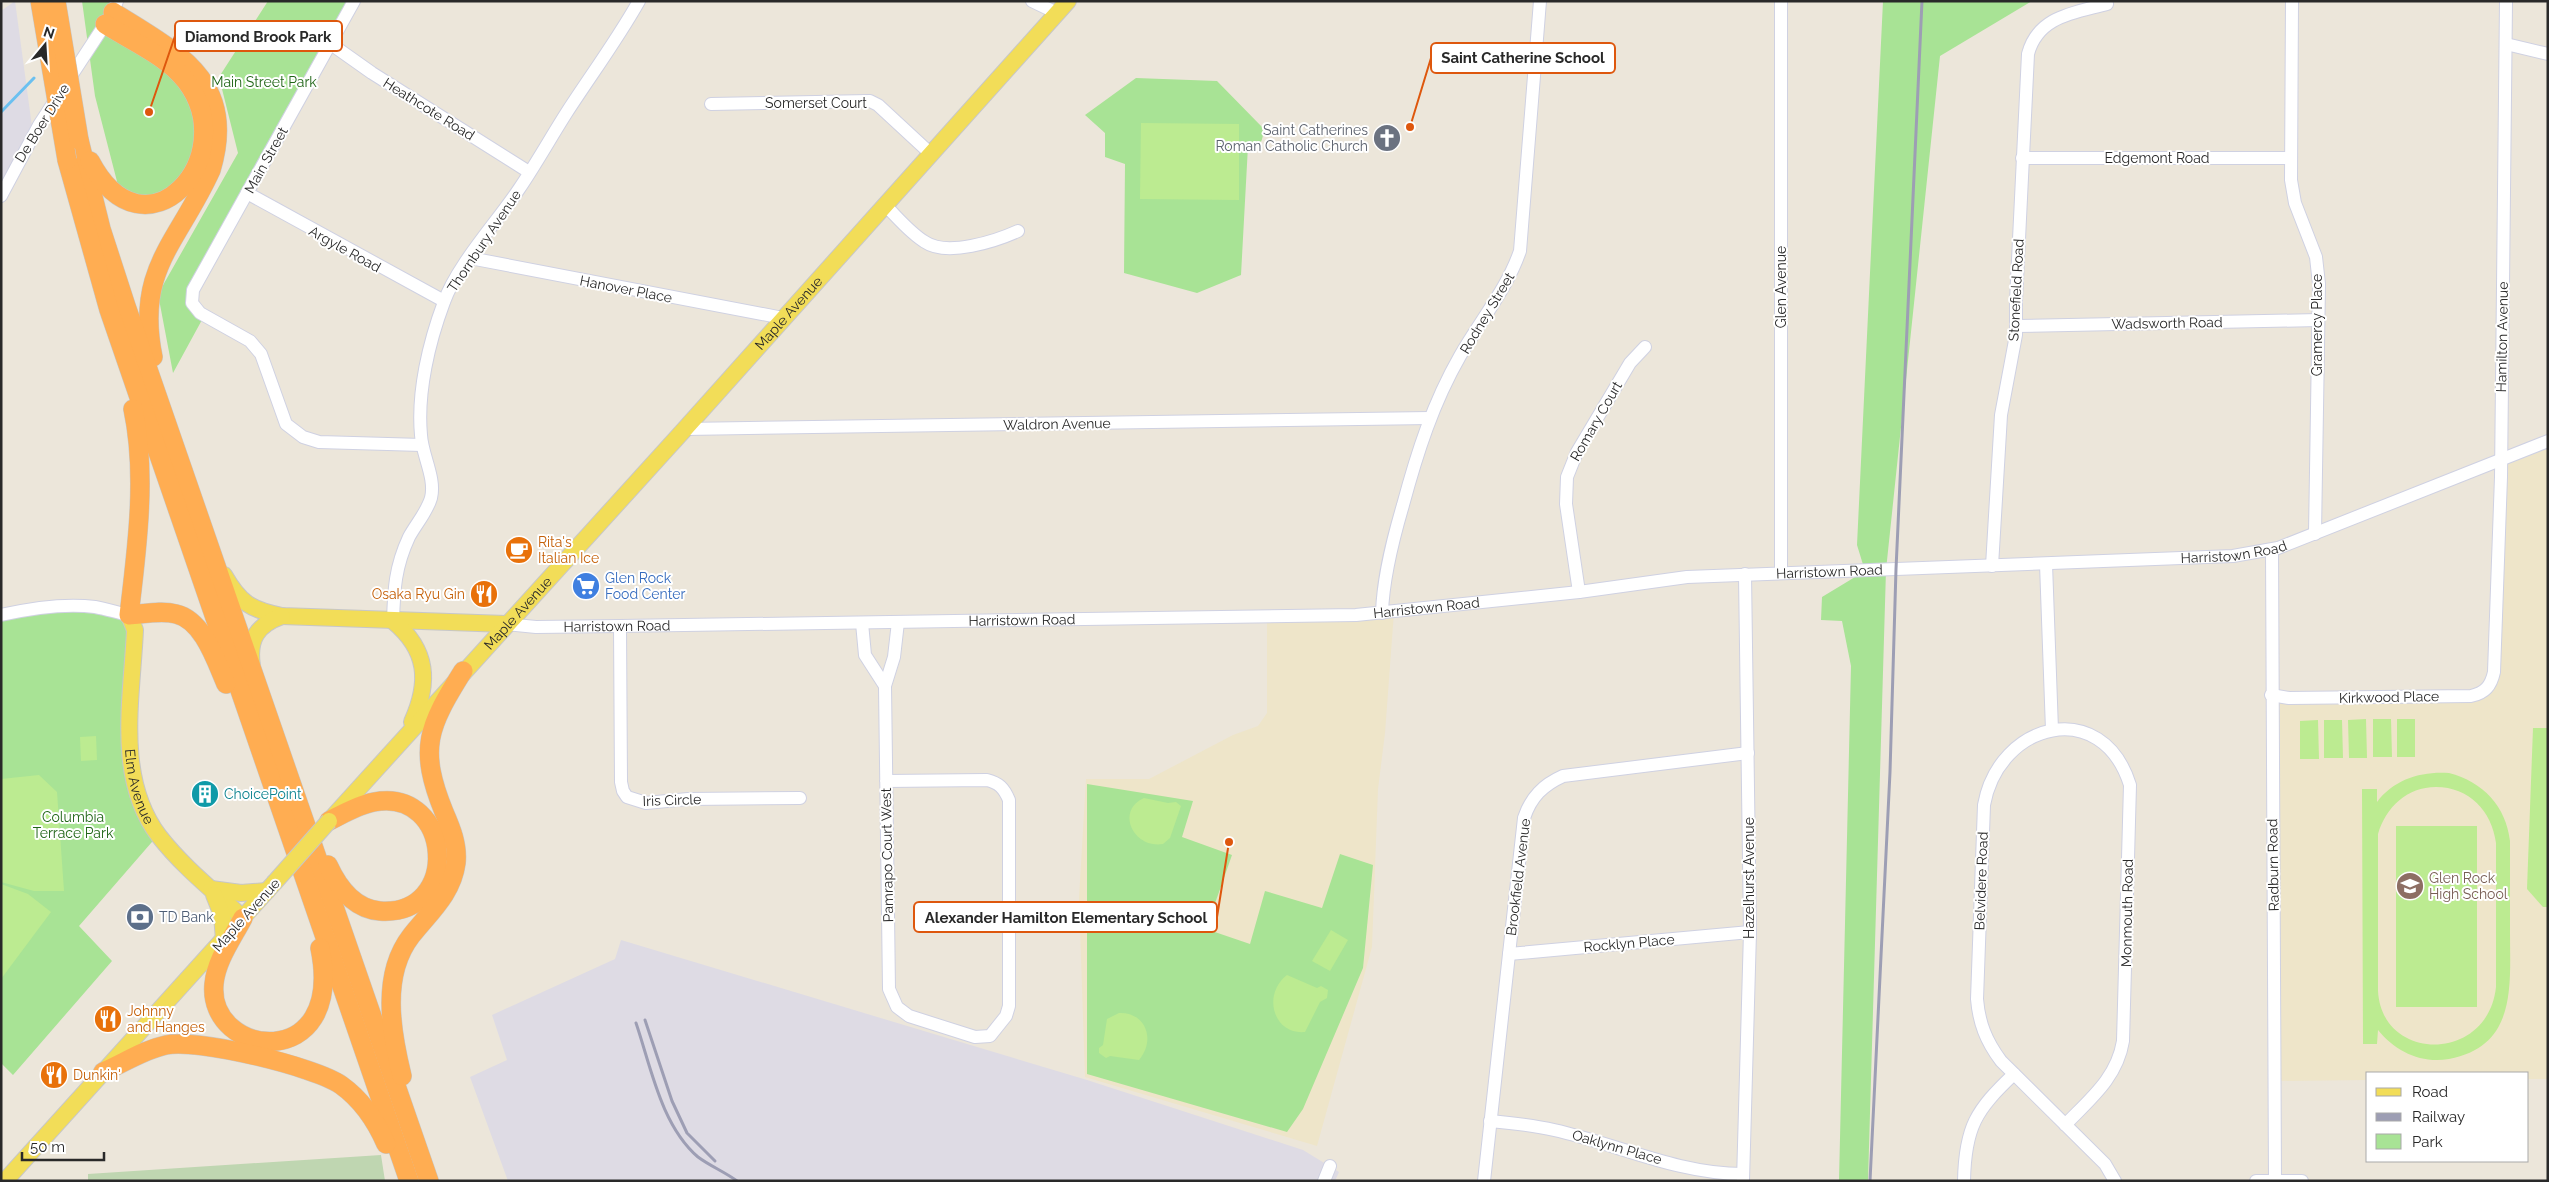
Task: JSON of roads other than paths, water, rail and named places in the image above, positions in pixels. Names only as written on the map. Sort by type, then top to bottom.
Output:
[{"type":"highway","points":[[40,1],[67,160],[109,310],[134,415],[139,453],[135,576],[130,615],[175,613],[192,622],[198,629],[230,691],[251,724]]},
{"type":"highway","points":[[56,1],[79,140],[104,239],[169,432],[429,1181]]},
{"type":"highway","points":[[79,140],[103,183],[111,192],[135,204],[164,201],[176,194],[192,176],[201,154],[203,127],[201,115],[186,82],[112,13]]},
{"type":"highway","points":[[112,13],[188,62],[206,85],[216,112],[217,142],[211,170],[161,260],[150,290],[148,325],[150,342],[169,432]]},
{"type":"highway","points":[[109,310],[409,1181]]},
{"type":"highway","points":[[429,1181],[400,1069],[393,1022],[392,988],[394,973],[403,948],[438,905],[453,878],[456,862],[456,845],[433,783],[429,762],[429,743],[436,717],[463,671]]},
{"type":"highway","points":[[294,793],[337,881],[351,898],[362,906],[375,911],[389,912],[403,908],[415,902],[432,883],[439,861],[439,848],[430,826],[411,808],[400,804],[376,802],[356,808],[329,821]]},
{"type":"highway","points":[[243,918],[217,971],[214,995],[217,1007],[233,1029],[243,1036],[270,1042],[282,1040],[304,1029],[314,1019],[320,1008],[324,983],[317,934],[288,831]]},
{"type":"highway","points":[[103,1072],[148,1051],[180,1043],[212,1046],[324,1076],[353,1094],[365,1107],[384,1138],[402,1181]]},
{"type":"main road","name":"Maple Avenue","points":[[6,1181],[224,940],[407,733],[685,429],[1062,7]]},
{"type":"main road","name":"Harristown Road","points":[[212,553],[234,591],[245,603],[266,613],[282,616],[506,624]]},
{"type":"main road","name":"Elm Avenue","points":[[130,615],[135,630],[130,760],[138,798],[147,817],[162,840],[243,918]]},
{"type":"main road","points":[[254,676],[252,651],[257,632],[264,624],[282,616]]},
{"type":"main road","points":[[393,621],[411,638],[418,649],[424,674],[421,698],[407,733]]},
{"type":"main road","points":[[211,889],[240,893],[271,887]]},
{"type":"main road","points":[[211,889],[222,915],[224,940]]},
{"type":"street","name":"Main Street","points":[[354,1],[193,290],[192,303],[195,309],[256,347],[262,354],[286,424],[303,438],[320,442],[422,446]]},
{"type":"street","points":[[1032,1],[1062,7]]},
{"type":"street","name":"Rodney Street","points":[[1382,613],[1395,532],[1415,458],[1430,418],[1460,356],[1514,269],[1520,250],[1540,1]]},
{"type":"street","name":"Glen Avenue","points":[[1781,1],[1781,572]]},
{"type":"street","name":"Gramercy Place","points":[[2292,1],[2291,158],[2295,203],[2316,257],[2319,284],[2315,534]]},
{"type":"street","name":"Hamilton Avenue","points":[[2494,672],[2501,460],[2506,1]]},
{"type":"street","name":"Thornbury Avenue","points":[[393,621],[394,579],[397,566],[408,540],[431,497],[432,487],[422,446],[421,406],[424,379],[444,302],[453,283],[621,33],[638,2]]},
{"type":"street","name":"Stonefield Road","points":[[1992,566],[2001,415],[2016,326],[2022,158],[2030,43],[2036,33],[2053,20],[2107,4]]},
{"type":"street","name":"De Boer Drive","points":[[1,196],[39,125],[112,13]]},
{"type":"street","name":"Heathcote Road","points":[[331,44],[372,73],[529,172]]},
{"type":"street","points":[[2506,44],[2548,54]]},
{"type":"street","name":"Somerset Court","points":[[711,104],[870,101],[878,105],[931,154]]},
{"type":"street","name":"Edgemont Road","points":[[2022,158],[2291,158]]},
{"type":"street","name":"Argyle Road","points":[[247,194],[444,302]]},
{"type":"street","points":[[885,206],[917,236],[934,246],[960,247],[997,241],[1018,231]]},
{"type":"street","name":"Hanover Place","points":[[470,258],[783,318]]},
{"type":"street","name":"Wadsworth Road","points":[[2016,326],[2318,320]]},
{"type":"street","name":"Romary Court","points":[[1579,592],[1566,504],[1567,477],[1577,452],[1625,371],[1638,353],[1646,347]]},
{"type":"street","name":"Waldron Avenue","points":[[685,429],[1430,418]]},
{"type":"street","name":"Harristown Road","points":[[506,624],[536,627],[1296,618],[1382,613],[1579,592],[1687,577],[2233,556],[2272,550],[2548,441]]},
{"type":"street","name":"Radburn Road","points":[[2272,550],[2271,695],[2275,1181]]},
{"type":"street","points":[[2046,564],[2052,730]]},
{"type":"street","name":"Hazelhurst Avenue","points":[[1743,1177],[1750,932],[1745,574]]},
{"type":"street","points":[[1,615],[36,608],[68,606],[93,607],[130,615]]},
{"type":"street","points":[[862,622],[865,655],[886,686]]},
{"type":"street","name":"Pamrapo Court West","points":[[886,781],[987,780],[1000,786],[1009,800],[1009,1006],[1006,1016],[996,1032],[990,1036],[975,1038],[908,1016],[897,1007],[889,989],[886,781],[886,686],[894,657],[898,622]]},
{"type":"street","name":"Iris Circle","points":[[620,626],[621,782],[622,792],[627,797],[646,803],[688,799],[800,798]]},
{"type":"street","name":"Kirkwood Place","points":[[2271,695],[2289,698],[2471,696],[2486,690],[2491,684],[2494,672]]},
{"type":"street","name":"Belvidere Road","points":[[2052,730],[2030,738],[2010,752],[1993,776],[1984,805],[1976,999],[1978,1014],[1990,1047],[2014,1074],[2105,1164],[2115,1181]]},
{"type":"street","name":"Monmouth Road","points":[[2052,730],[2076,731],[2102,743],[2120,760],[2130,785],[2124,1041],[2121,1056],[2108,1081],[2065,1125]]},
{"type":"street","name":"Brookfield Avenue","points":[[1484,1181],[1524,818],[1534,797],[1552,781],[1574,775],[1748,753]]},
{"type":"street","name":"Rocklyn Place","points":[[1509,954],[1750,932]]},
{"type":"street","points":[[1964,1181],[1964,1155],[1969,1132],[1976,1115],[1994,1092],[2014,1074]]},
{"type":"street","name":"Oaklynn Place","points":[[1490,1121],[1554,1130],[1680,1166],[1743,1177]]},
{"type":"street","points":[[1324,1181],[1330,1166]]},
{"type":"street","points":[[2256,1181],[2302,1181]]},
{"type":"waterway","points":[[1,112],[34,78]]},
{"type":"railway","points":[[1870,1181],[1890,772],[1896,569],[1922,1]]},
{"type":"railway","points":[[645,1020],[672,1101],[687,1133],[715,1161]]},
{"type":"railway","points":[[636,1023],[652,1076],[675,1129],[685,1144],[698,1157],[737,1181]]},
{"type":"place","name":"Diamond Brook Park","points":[[149,112]]},
{"type":"place","name":"Saint Catherine School","points":[[1410,127]]},
{"type":"place","name":"Saint Catherines Roman Catholic Church","points":[[1387,138]]},
{"type":"place","name":"Rita's Italian Ice","points":[[519,550]]},
{"type":"place","name":"Glen Rock Food Center","points":[[586,586]]},
{"type":"place","name":"Osaka Ryu Gin","points":[[484,594]]},
{"type":"place","name":"ChoicePoint","points":[[205,794]]},
{"type":"place","name":"Alexander Hamilton Elementary School","points":[[1229,842]]},
{"type":"place","name":"Glen Rock High School","points":[[2410,886]]},
{"type":"place","name":"TD Bank","points":[[140,917]]},
{"type":"place","name":"Johnny and Hanges","points":[[108,1019]]},
{"type":"place","name":"Dunkin'","points":[[54,1075]]},
{"type":"park label","name":"Main Street Park","points":[[264,82]]},
{"type":"park label","name":"Columbia Terrace Park","points":[[73,826]]}]
